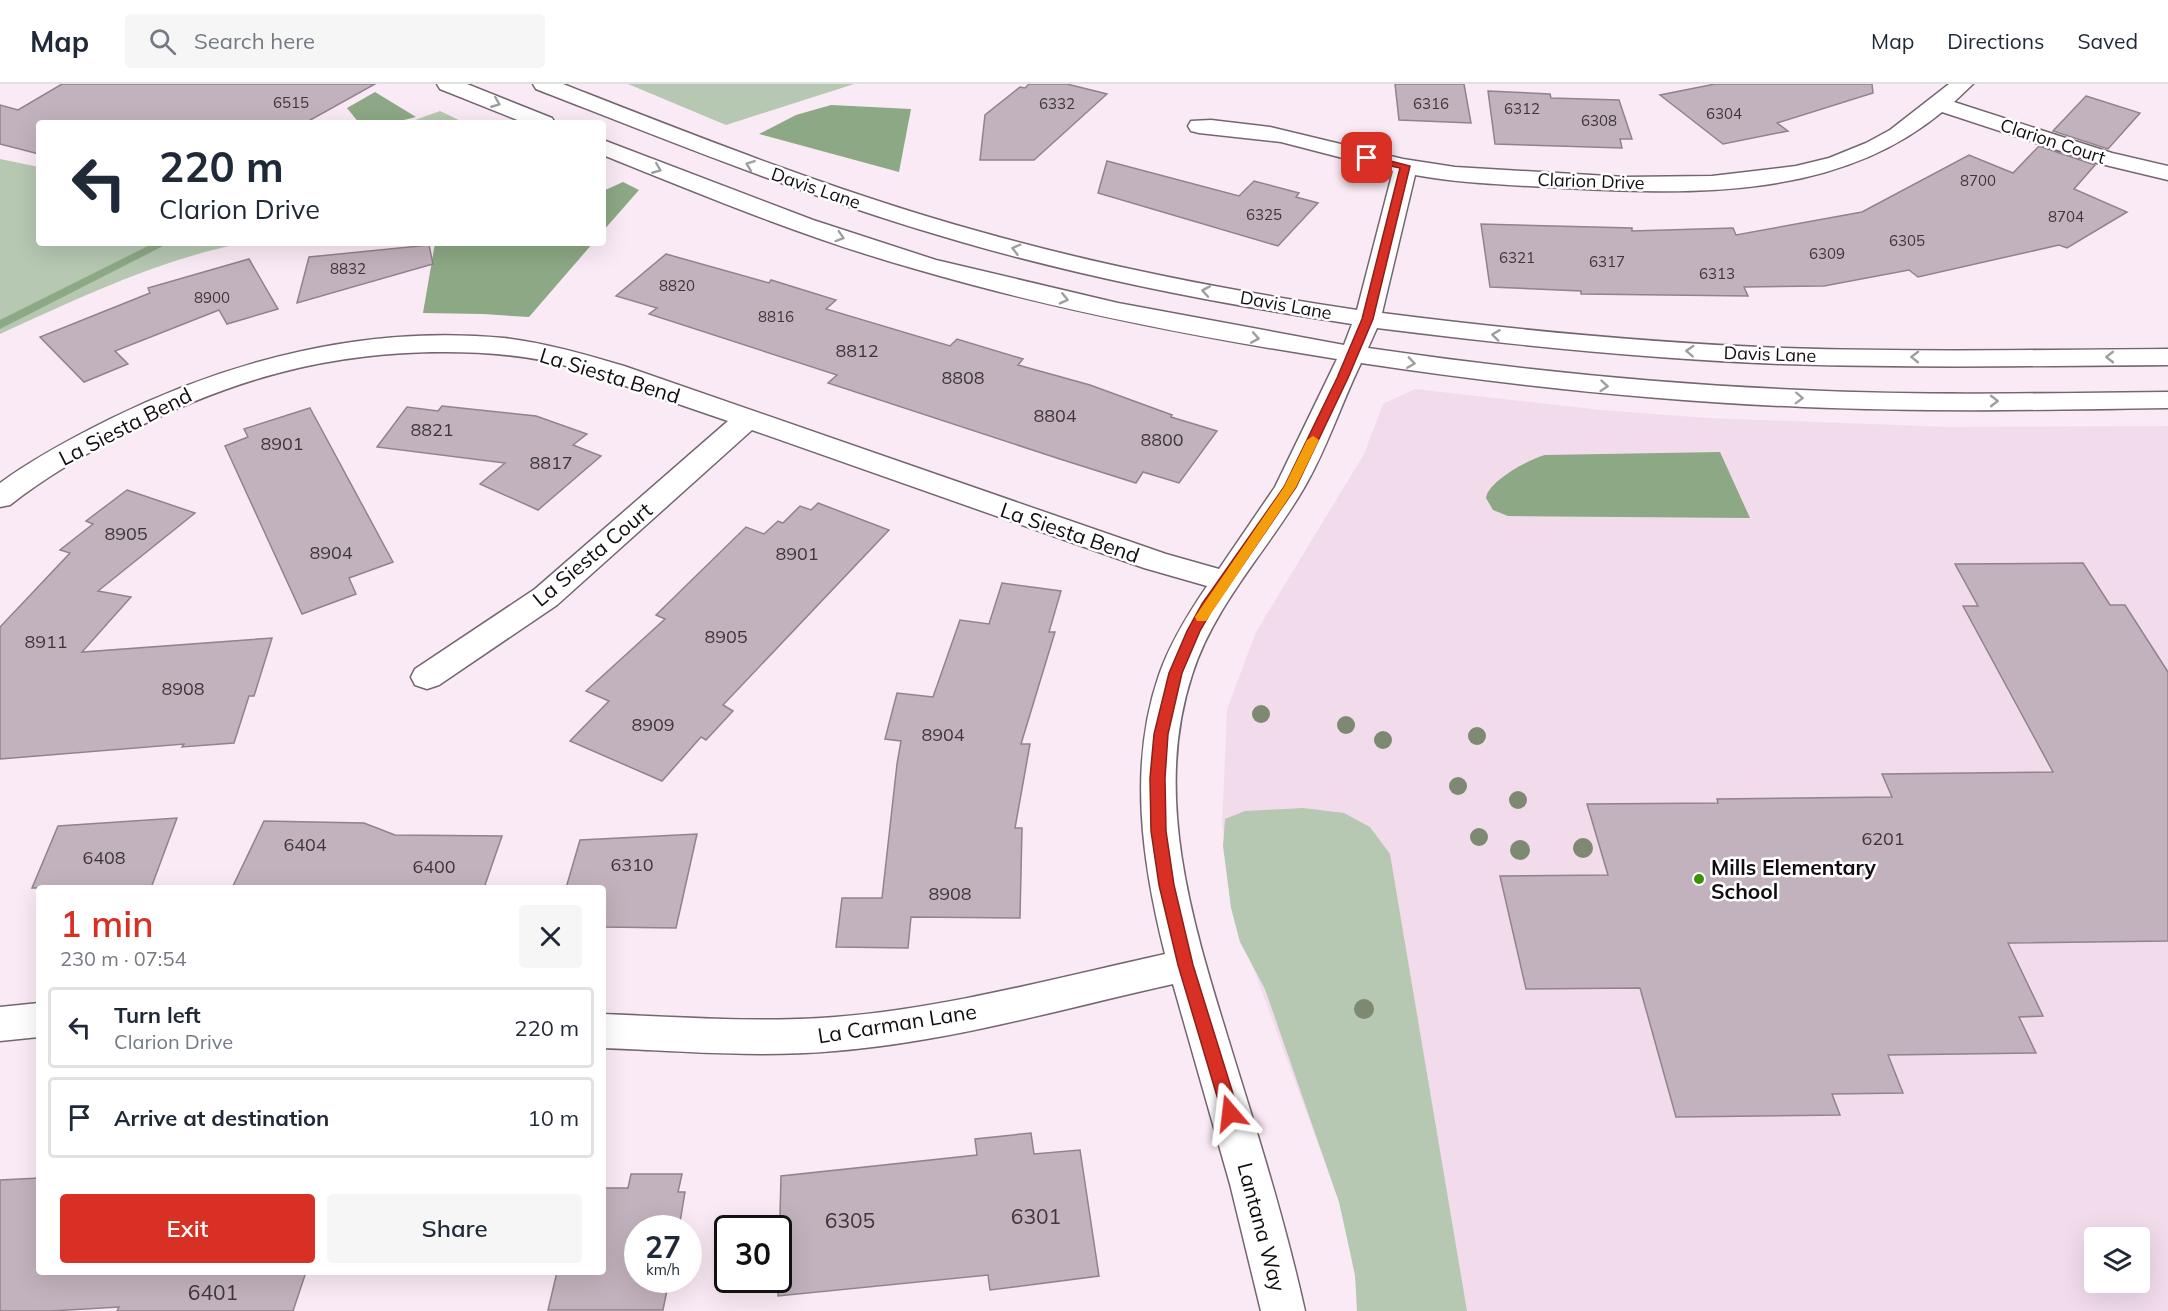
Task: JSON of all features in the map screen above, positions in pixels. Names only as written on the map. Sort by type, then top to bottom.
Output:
[{"type":"street","points":[[448,84],[537,120]]},
{"type":"street","name":"Davis Lane","points":[[544,84],[788,179],[915,221],[1107,271],[1367,319],[1535,339],[1728,353],[1976,358],[2168,357]]},
{"type":"street","name":"Clarion Drive","points":[[1199,126],[1268,133],[1406,166],[1507,178],[1582,182],[1705,183],[1803,171],[1854,156],[1901,133],[1962,84]]},
{"type":"street","name":"Clarion Court","points":[[1939,104],[2105,158],[2168,173]]},
{"type":"street","name":"Davis Lane","points":[[606,148],[752,206],[926,264],[1052,296],[1167,321],[1353,355],[1589,385],[1755,397],[1908,400],[2168,400]]},
{"type":"street","name":"Lantana Way","points":[[1283,1311],[1258,1203],[1186,965],[1167,885],[1158,831],[1161,734],[1176,673],[1198,623],[1290,487],[1353,355],[1367,319],[1406,166]]},
{"type":"street","name":"La Siesta Bend","points":[[0,498],[48,465],[159,406],[201,388],[251,371],[395,345],[482,344],[544,352],[614,372],[1155,561],[1225,581]]},
{"type":"street","name":"La Siesta Court","points":[[427,677],[546,597],[748,419]]},
{"type":"street","name":"La Carman Lane","points":[[606,1031],[814,1036],[866,1031],[966,1014],[1186,965]]},
{"type":"street","points":[[0,1024],[36,1020]]},
{"type":"shaded area","points":[[628,84],[854,84],[726,125]]},
{"type":"shaded area","points":[[375,92],[416,117],[404,120],[357,120],[347,108]]},
{"type":"shaded area","points":[[831,105],[911,109],[899,172],[759,134],[796,115]]},
{"type":"shaded area","points":[[440,111],[459,120],[415,120]]},
{"type":"shaded area","points":[[0,159],[36,166],[36,246],[229,246],[180,259],[119,281],[0,334]]},
{"type":"shaded area","points":[[623,182],[639,190],[606,228],[606,190]]},
{"type":"shaded area","points":[[434,246],[590,246],[529,317],[423,313]]},
{"type":"shaded area","name":"Mills Elementary School","points":[[1415,389],[1601,410],[1708,418],[1950,427],[2168,426],[2168,1311],[1361,1311],[1343,1212],[1240,932],[1222,826],[1227,709],[1256,632],[1364,454],[1383,404]]},
{"type":"shaded area","points":[[1720,452],[1750,518],[1508,516],[1493,510],[1486,498],[1488,491],[1502,478],[1520,466],[1545,455]]},
{"type":"shaded area","points":[[1303,808],[1344,813],[1370,827],[1390,854],[1467,1311],[1357,1311],[1355,1275],[1339,1202],[1265,989],[1240,942],[1231,908],[1223,846],[1225,819],[1245,811]]},
{"type":"building","points":[[62,84],[375,84],[310,120],[36,120],[36,153],[0,144],[0,105],[18,110]]},
{"type":"building","points":[[1029,84],[1067,84],[1107,94],[1034,160],[980,160],[985,115],[1020,87],[1025,88]]},
{"type":"building","points":[[1395,84],[1464,84],[1471,123],[1399,120]]},
{"type":"building","points":[[1715,84],[1872,84],[1873,93],[1777,123],[1788,131],[1723,144],[1660,95]]},
{"type":"building","points":[[1488,91],[1550,94],[1551,98],[1619,100],[1632,139],[1620,139],[1622,148],[1495,144]]},
{"type":"building","points":[[2086,96],[2140,113],[2108,149],[2053,131]]},
{"type":"building","points":[[2039,146],[2095,165],[2074,189],[2127,212],[2067,248],[2059,245],[1918,277],[1909,270],[1824,286],[1744,287],[1748,296],[1581,294],[1581,291],[1490,287],[1481,224],[1632,228],[1632,231],[1733,228],[1736,235],[1862,212],[1969,155],[2013,173]]},
{"type":"building","points":[[1107,161],[1239,196],[1254,181],[1299,193],[1296,197],[1318,203],[1278,246],[1098,193]]},
{"type":"building","points":[[429,246],[433,264],[297,303],[309,257]]},
{"type":"building","points":[[666,254],[769,283],[771,280],[836,300],[826,309],[950,346],[957,339],[1023,359],[1018,365],[1090,385],[1172,415],[1171,417],[1217,431],[1179,483],[1143,472],[1136,483],[1063,460],[828,383],[837,375],[649,314],[657,308],[616,296]]},
{"type":"building","points":[[249,259],[278,309],[227,324],[219,310],[115,351],[128,364],[84,382],[40,337],[150,293],[148,288]]},
{"type":"building","points":[[442,406],[536,416],[587,434],[573,445],[601,456],[538,510],[480,484],[505,463],[377,447],[407,407],[438,411]]},
{"type":"building","points":[[310,408],[393,562],[349,578],[356,594],[302,614],[225,446],[248,437],[244,429]]},
{"type":"building","points":[[127,490],[195,513],[98,591],[131,597],[82,652],[272,638],[254,696],[249,696],[234,743],[182,747],[184,744],[0,759],[0,627],[70,553],[60,550],[93,524],[86,521]]},
{"type":"building","points":[[818,503],[889,530],[723,705],[733,711],[706,740],[701,737],[662,781],[570,741],[609,701],[586,691],[665,619],[656,615],[746,527],[764,534],[778,521],[783,523],[800,506],[811,510]]},
{"type":"building","name":"Mills Elementary School","points":[[2083,563],[2110,605],[2125,605],[2168,672],[2168,941],[2008,943],[2043,1016],[2019,1017],[2036,1053],[1888,1055],[1903,1093],[1832,1094],[1840,1115],[1676,1117],[1640,988],[1526,989],[1500,876],[1608,875],[1587,804],[1718,803],[1717,799],[1892,797],[1882,774],[2053,772],[1963,606],[1978,606],[1955,564]]},
{"type":"building","points":[[1002,583],[1061,591],[1049,632],[1055,632],[1021,744],[1030,744],[1015,828],[1022,828],[1020,918],[911,917],[908,948],[836,947],[842,898],[882,898],[901,741],[885,739],[897,693],[933,697],[960,620],[989,624]]},
{"type":"building","points":[[177,818],[152,885],[36,885],[36,888],[32,888],[58,826]]},
{"type":"building","points":[[264,821],[364,823],[395,835],[502,836],[485,885],[233,885]]},
{"type":"building","points":[[697,834],[676,928],[606,927],[606,885],[567,885],[580,840]]},
{"type":"building","points":[[1031,1133],[1034,1154],[1080,1150],[1099,1276],[990,1290],[988,1275],[778,1296],[778,1293],[792,1293],[792,1215],[780,1215],[781,1176],[977,1155],[975,1139]]},
{"type":"building","points":[[631,1174],[682,1174],[678,1192],[685,1192],[681,1215],[624,1215],[624,1293],[666,1293],[663,1310],[548,1310],[556,1275],[606,1275],[606,1188],[628,1188]]},
{"type":"building","points":[[36,1178],[36,1275],[305,1275],[293,1311],[117,1311],[119,1307],[0,1311],[0,1180]]},
{"type":"waterway","points":[[0,325],[157,246]]},
{"type":"slow traffic","points":[[1201,617],[1290,487],[1313,440]]},
{"type":"place","name":"Mills Elementary School","points":[[1699,879]]},
{"type":"route","points":[[1230,1113],[1186,965],[1167,885],[1158,831],[1161,734],[1167,701],[1194,631],[1207,608],[1290,487],[1309,450],[1367,319],[1406,166],[1367,158]]}]
